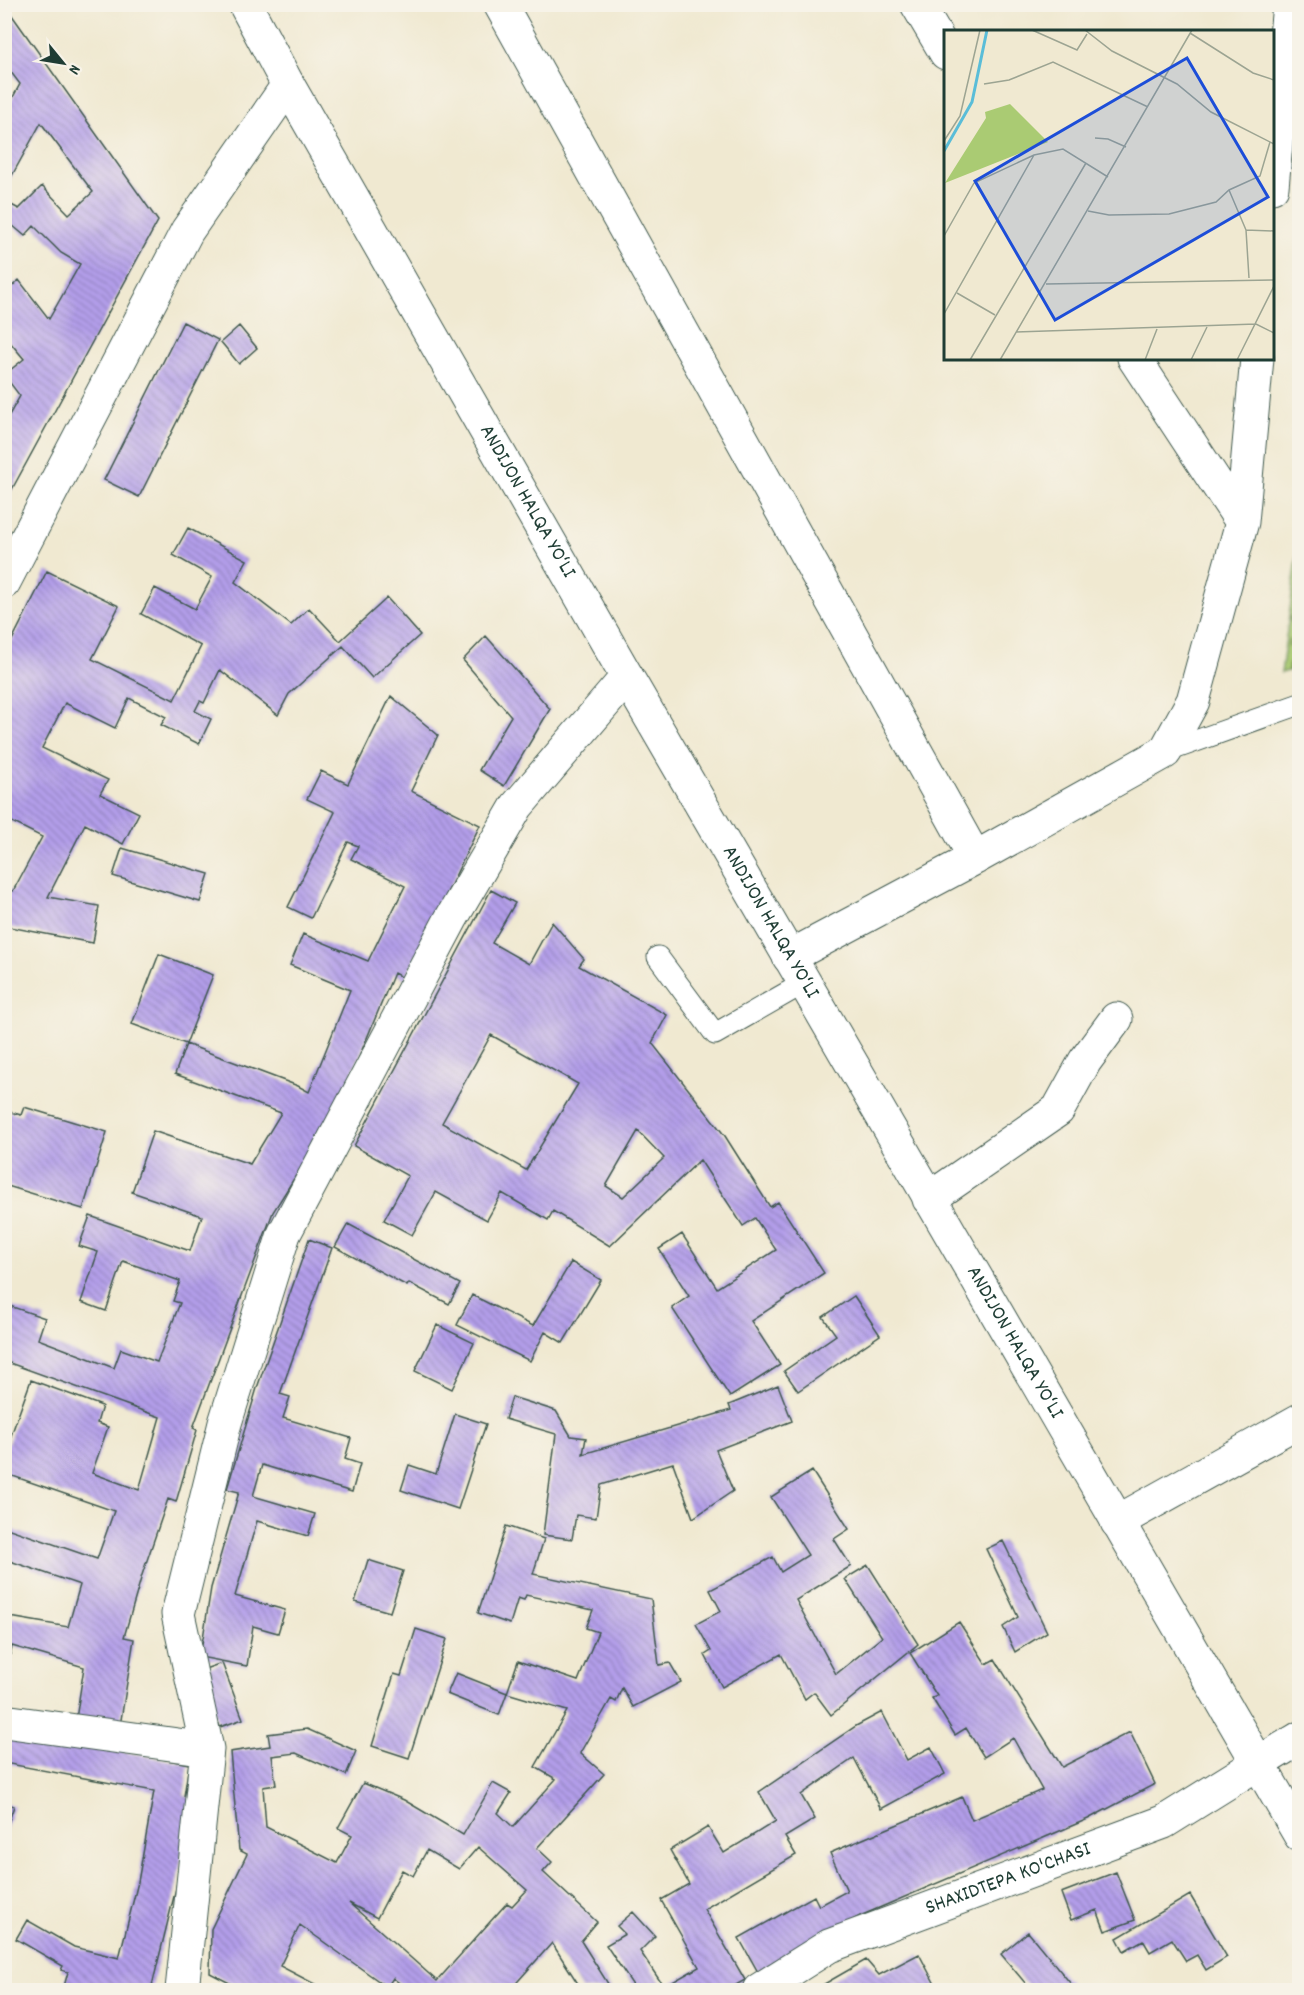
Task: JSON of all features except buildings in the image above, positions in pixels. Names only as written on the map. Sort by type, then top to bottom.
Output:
[{"type":"main road","name":"ANDIJON HALQA YO‘LI","points":[[245,4],[288,85],[627,677],[1299,1835]]},
{"type":"main road","points":[[500,4],[975,858]]},
{"type":"main road","points":[[916,4],[944,51]]},
{"type":"main road","points":[[1274,165],[1289,4]]},
{"type":"main road","points":[[4,582],[187,231],[288,85]]},
{"type":"main road","points":[[1135,360],[1242,522]]},
{"type":"main road","points":[[796,970],[975,858],[1165,752],[1193,701],[1242,522],[1257,360]]},
{"type":"main road","points":[[182,1990],[207,1749],[178,1614],[225,1423],[284,1234],[452,919],[517,806],[627,677]]},
{"type":"main road","points":[[929,1198],[1058,1110],[1085,1061],[1116,1019]]},
{"type":"main road","points":[[1117,1522],[1299,1420]]},
{"type":"main road","points":[[4,1721],[207,1749]]},
{"type":"main road","name":"SHAXIDTEPA KO'CHASI","points":[[759,1990],[829,1946],[1164,1822],[1299,1738]]},
{"type":"lane","points":[[1165,752],[1299,704]]},
{"type":"lane","points":[[658,957],[716,1034],[796,970]]},
{"type":"green space","points":[[1299,545],[1299,668],[1281,673]]}]
